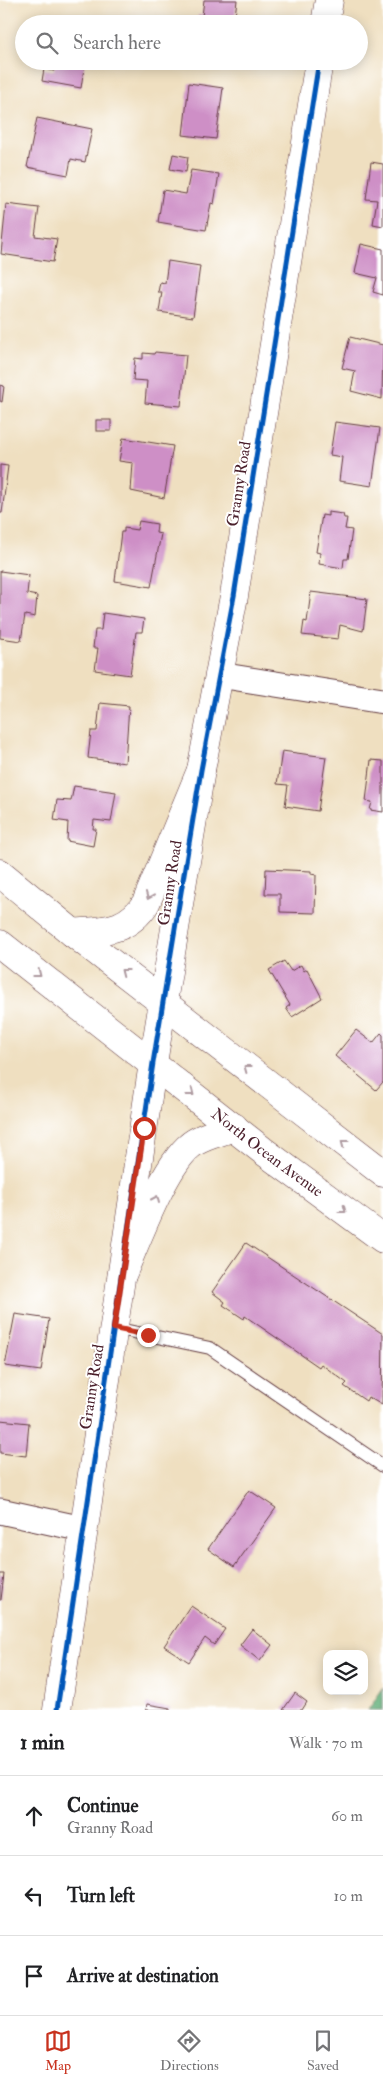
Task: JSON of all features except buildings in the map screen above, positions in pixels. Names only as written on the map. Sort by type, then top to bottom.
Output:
[{"type":"main road","points":[[326,15],[329,0]]},
{"type":"main road","name":"Granny Road","points":[[57,1710],[153,1064],[201,770],[235,586],[318,70]]},
{"type":"main road","points":[[73,933],[121,927],[132,921],[139,913],[146,904],[201,770]]},
{"type":"main road","points":[[0,873],[73,933],[383,1173]]},
{"type":"main road","name":"North Ocean Avenue","points":[[0,944],[234,1127],[383,1239]]},
{"type":"main road","points":[[122,1275],[169,1171],[180,1154],[194,1142],[234,1127]]},
{"type":"street","points":[[219,675],[383,700]]},
{"type":"street","points":[[0,1511],[83,1529]]},
{"type":"lane","points":[[114,1328],[210,1348],[383,1466]]},
{"type":"green space","points":[[383,1688],[383,1710],[368,1710]]},
{"type":"cycle path","points":[[57,1710],[153,1063],[201,770],[234,596],[318,70]]},
{"type":"route","points":[[144,1128],[114,1328],[148,1335]]}]
